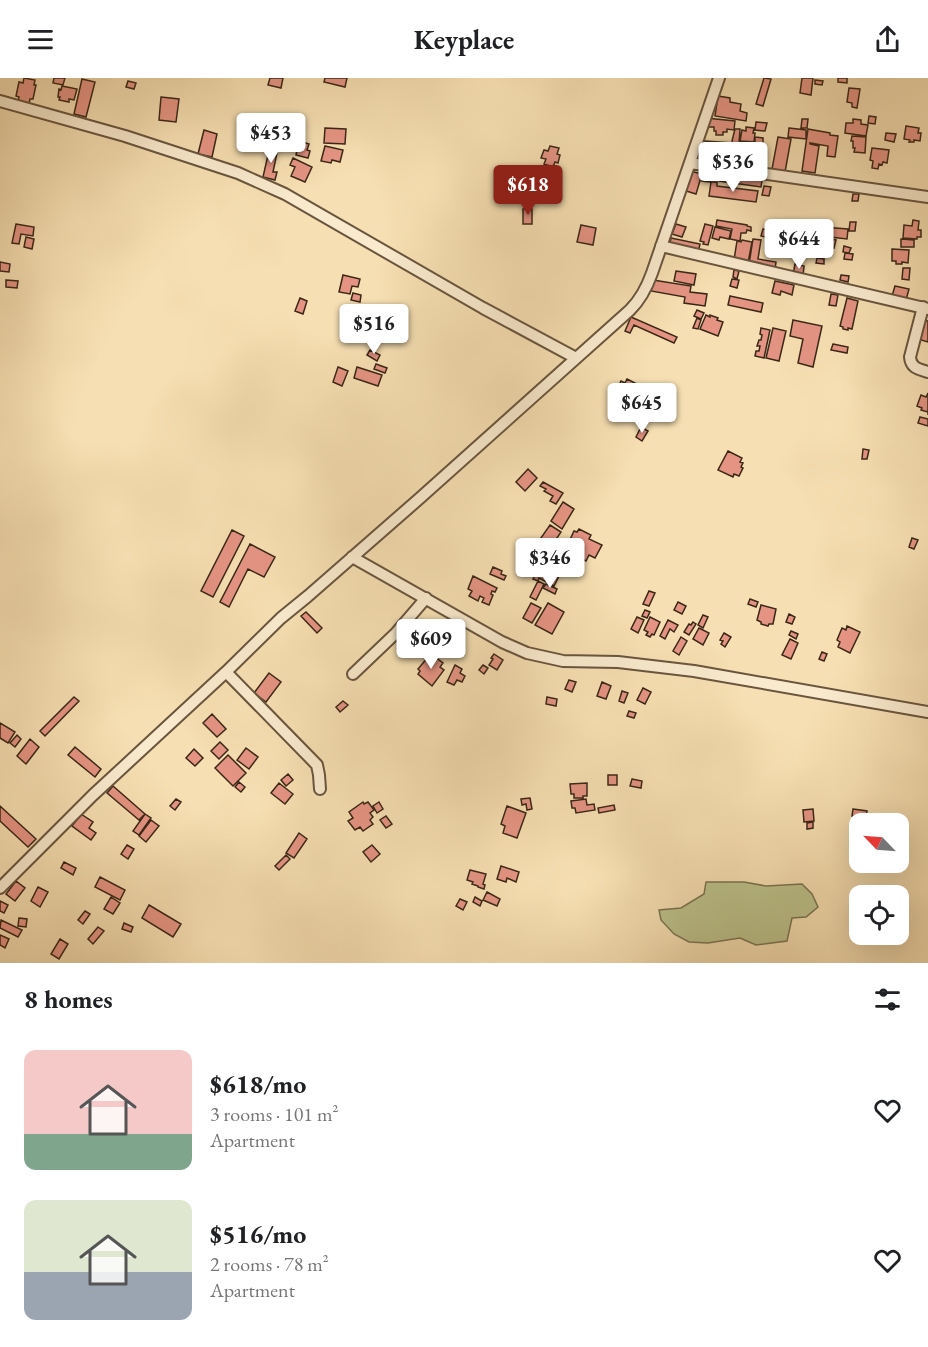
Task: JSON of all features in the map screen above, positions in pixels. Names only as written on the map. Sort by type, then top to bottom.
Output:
[{"type":"street","points":[[0,888],[93,795],[281,618],[639,300],[646,288],[719,78]]},
{"type":"street","points":[[0,101],[125,136],[238,173],[285,194],[483,308],[576,358]]},
{"type":"street","points":[[690,163],[928,197]]},
{"type":"street","points":[[661,246],[925,308],[910,357],[915,368],[928,372]]},
{"type":"street","points":[[352,557],[502,642],[527,653],[563,661],[618,662],[694,671],[928,712]]},
{"type":"street","points":[[354,674],[396,633],[426,598]]},
{"type":"street","points":[[226,672],[317,765],[320,789]]},
{"type":"green space","points":[[706,882],[744,882],[766,886],[802,884],[812,894],[818,907],[806,917],[792,918],[787,941],[756,945],[740,938],[708,943],[689,942],[674,934],[661,920],[659,910],[681,908],[704,894]]},
{"type":"building","points":[[24,78],[35,80],[34,85],[36,85],[33,99],[30,99],[29,104],[18,102],[19,97],[16,96],[19,82],[23,83]]},
{"type":"building","points":[[54,78],[65,78],[63,85],[53,83]]},
{"type":"building","points":[[270,78],[283,78],[281,88],[268,85]]},
{"type":"building","points":[[325,78],[347,78],[345,87],[324,82]]},
{"type":"building","points":[[764,78],[771,79],[763,106],[756,104]]},
{"type":"building","points":[[802,78],[813,78],[811,95],[800,93]]},
{"type":"building","points":[[838,78],[847,78],[847,83],[838,82]]},
{"type":"building","points":[[82,79],[95,82],[86,117],[74,114]]},
{"type":"building","points":[[815,80],[823,81],[822,85],[815,84]]},
{"type":"building","points":[[128,81],[136,83],[134,89],[126,87]]},
{"type":"building","points":[[62,86],[77,89],[74,100],[69,99],[69,102],[59,100],[59,89],[61,90]]},
{"type":"building","points":[[849,88],[860,89],[857,108],[847,102]]},
{"type":"building","points":[[718,96],[730,98],[730,102],[741,104],[740,111],[747,113],[746,121],[715,116]]},
{"type":"building","points":[[161,97],[179,99],[176,122],[159,120]]},
{"type":"building","points":[[869,116],[876,117],[875,124],[868,123]]},
{"type":"building","points":[[706,118],[735,121],[734,130],[727,129],[723,135],[716,135],[714,127],[705,127]]},
{"type":"building","points":[[802,119],[808,119],[807,128],[801,128]]},
{"type":"building","points":[[853,119],[861,120],[861,124],[868,125],[866,136],[845,133],[846,123],[853,123]]},
{"type":"building","points":[[756,122],[767,123],[765,131],[755,130]]},
{"type":"building","points":[[906,126],[919,128],[920,141],[909,142],[910,140],[904,139]]},
{"type":"building","points":[[746,127],[754,128],[754,142],[740,141],[742,130],[746,131]]},
{"type":"building","points":[[325,128],[346,129],[345,144],[324,143]]},
{"type":"building","points":[[789,128],[806,130],[806,139],[788,137]]},
{"type":"building","points":[[735,129],[740,129],[739,144],[732,141]]},
{"type":"building","points":[[808,129],[838,136],[835,157],[827,156],[828,146],[810,143],[819,146],[815,173],[802,171]]},
{"type":"building","points":[[204,130],[217,134],[212,157],[198,154]]},
{"type":"building","points":[[886,133],[896,134],[894,142],[885,140]]},
{"type":"building","points":[[268,134],[280,135],[280,146],[267,145]]},
{"type":"building","points":[[852,136],[866,137],[865,153],[854,152]]},
{"type":"building","points":[[755,137],[763,138],[763,145],[755,144]]},
{"type":"building","points":[[778,137],[791,139],[785,172],[772,169]]},
{"type":"building","points":[[299,141],[309,144],[308,158],[296,155]]},
{"type":"building","points":[[704,141],[733,143],[733,150],[703,147]]},
{"type":"building","points":[[270,146],[278,148],[273,172],[277,172],[275,180],[263,177]]},
{"type":"building","points":[[325,146],[343,150],[340,162],[321,161]]},
{"type":"building","points":[[550,146],[559,148],[557,154],[560,155],[558,163],[555,162],[553,167],[544,164],[546,159],[541,158],[544,150],[548,151]]},
{"type":"building","points":[[872,148],[889,150],[887,163],[879,164],[878,169],[872,168],[873,161],[870,160]]},
{"type":"building","points":[[721,157],[731,158],[731,166],[721,165]]},
{"type":"building","points":[[293,158],[312,167],[305,182],[291,176],[295,167],[290,165]]},
{"type":"building","points":[[690,171],[702,174],[696,194],[683,190]]},
{"type":"building","points":[[719,174],[762,180],[761,187],[719,181]]},
{"type":"building","points":[[703,175],[711,176],[710,182],[702,181]]},
{"type":"building","points":[[711,182],[717,182],[717,186],[758,191],[756,202],[709,196]]},
{"type":"building","points":[[764,186],[771,187],[769,196],[762,195]]},
{"type":"building","points":[[853,194],[859,194],[858,201],[852,201]]},
{"type":"building","points":[[523,209],[532,209],[532,224],[523,224]]},
{"type":"building","points":[[717,220],[747,225],[751,227],[751,231],[741,233],[740,241],[730,239],[732,229],[716,226]]},
{"type":"building","points":[[913,220],[919,221],[918,230],[921,230],[921,237],[903,238],[904,225],[912,226]]},
{"type":"building","points":[[850,222],[856,222],[855,231],[849,231]]},
{"type":"building","points":[[16,224],[34,227],[33,236],[21,234],[19,244],[12,243]]},
{"type":"building","points":[[676,224],[686,227],[682,237],[672,234]]},
{"type":"building","points":[[705,224],[713,226],[708,245],[700,241]]},
{"type":"building","points":[[581,225],[596,228],[593,245],[577,242]]},
{"type":"building","points":[[715,227],[731,231],[729,239],[712,238]]},
{"type":"building","points":[[822,227],[848,229],[847,239],[821,236]]},
{"type":"building","points":[[763,229],[816,237],[815,247],[797,244],[797,241],[792,240],[792,243],[774,238],[774,241],[766,240],[766,237],[761,236]]},
{"type":"building","points":[[26,237],[34,239],[32,249],[24,247]]},
{"type":"building","points":[[671,238],[700,244],[698,253],[669,247]]},
{"type":"building","points":[[819,238],[836,240],[834,248],[829,247],[824,257],[816,255]]},
{"type":"building","points":[[753,239],[761,240],[758,259],[776,262],[775,269],[749,264]]},
{"type":"building","points":[[901,239],[914,240],[914,247],[901,247]]},
{"type":"building","points":[[737,241],[752,242],[748,263],[734,260]]},
{"type":"building","points":[[844,246],[851,248],[849,253],[843,252]]},
{"type":"building","points":[[892,249],[909,250],[908,263],[896,264],[896,261],[892,261]]},
{"type":"building","points":[[845,253],[853,254],[852,260],[844,259]]},
{"type":"building","points":[[817,258],[824,259],[824,264],[816,263]]},
{"type":"building","points":[[0,262],[10,264],[9,272],[0,271]]},
{"type":"building","points":[[795,264],[804,266],[803,276],[793,275]]},
{"type":"building","points":[[903,268],[910,268],[909,280],[902,279]]},
{"type":"building","points":[[734,270],[739,271],[737,279],[733,277]]},
{"type":"building","points":[[676,271],[696,274],[694,285],[674,281]]},
{"type":"building","points":[[343,275],[360,279],[358,287],[352,286],[350,294],[339,292]]},
{"type":"building","points":[[841,275],[849,276],[848,282],[840,280]]},
{"type":"building","points":[[732,279],[739,280],[737,288],[730,286]]},
{"type":"building","points":[[6,280],[18,281],[17,288],[6,287]]},
{"type":"building","points":[[653,280],[691,286],[690,292],[707,294],[705,306],[684,303],[685,297],[651,291]]},
{"type":"building","points":[[775,281],[794,285],[792,295],[781,291],[780,295],[772,293]]},
{"type":"building","points":[[895,286],[909,289],[906,300],[892,296]]},
{"type":"building","points":[[353,293],[361,295],[360,302],[351,300]]},
{"type":"building","points":[[831,294],[838,295],[836,306],[829,305]]},
{"type":"building","points":[[730,296],[763,303],[761,312],[728,305]]},
{"type":"building","points":[[300,298],[307,301],[303,314],[295,311]]},
{"type":"building","points":[[847,298],[858,301],[852,329],[848,328],[848,330],[840,326]]},
{"type":"building","points":[[697,310],[704,313],[701,319],[694,316]]},
{"type":"building","points":[[706,315],[723,322],[718,336],[700,329]]},
{"type":"building","points":[[631,317],[677,337],[674,343],[634,325],[630,333],[625,331]]},
{"type":"building","points":[[697,318],[701,320],[698,329],[693,328]]},
{"type":"building","points":[[793,320],[822,326],[813,367],[798,363],[803,339],[790,336]]},
{"type":"building","points":[[922,320],[928,321],[928,342],[918,339]]},
{"type":"building","points":[[761,328],[770,330],[764,358],[755,356],[756,351],[759,351],[760,346],[757,346],[761,340]]},
{"type":"building","points":[[773,328],[786,331],[779,361],[766,358]]},
{"type":"building","points":[[833,344],[848,347],[847,353],[831,350]]},
{"type":"building","points":[[370,350],[380,355],[377,361],[367,355]]},
{"type":"building","points":[[376,364],[387,368],[385,373],[374,369]]},
{"type":"building","points":[[338,367],[348,371],[342,386],[333,382]]},
{"type":"building","points":[[357,367],[382,375],[378,386],[354,378]]},
{"type":"building","points":[[627,379],[639,385],[633,399],[629,397],[628,400],[615,394],[621,381],[625,383]]},
{"type":"building","points":[[928,393],[928,412],[917,406],[921,395],[926,397]]},
{"type":"building","points":[[920,417],[928,419],[928,426],[918,423]]},
{"type":"building","points":[[641,427],[648,431],[642,441],[636,437]]},
{"type":"building","points":[[863,449],[869,450],[867,459],[862,459]]},
{"type":"building","points":[[728,451],[742,458],[740,462],[743,463],[741,467],[743,468],[739,476],[734,474],[733,477],[718,470]]},
{"type":"building","points":[[528,469],[537,478],[525,491],[516,482]]},
{"type":"building","points":[[543,482],[563,493],[556,504],[550,501],[553,496],[540,486]]},
{"type":"building","points":[[563,502],[574,509],[562,529],[551,521]]},
{"type":"building","points":[[550,525],[561,532],[547,553],[536,545]]},
{"type":"building","points":[[579,529],[591,535],[589,539],[602,545],[595,558],[589,555],[586,561],[576,556],[579,550],[567,546],[574,531],[577,532]]},
{"type":"building","points":[[232,530],[244,536],[213,597],[201,591]]},
{"type":"building","points":[[912,538],[918,540],[914,549],[909,547]]},
{"type":"building","points":[[250,544],[275,557],[264,577],[248,569],[229,607],[220,602]]},
{"type":"building","points":[[541,564],[548,570],[549,567],[556,570],[554,573],[559,576],[554,586],[539,578],[538,581],[533,579]]},
{"type":"building","points":[[493,567],[502,571],[501,574],[506,576],[504,580],[490,574]]},
{"type":"building","points":[[473,576],[497,588],[495,592],[492,591],[493,595],[489,605],[482,602],[484,598],[480,596],[478,601],[469,596],[472,591],[468,589]]},
{"type":"building","points":[[538,581],[544,584],[536,600],[530,597]]},
{"type":"building","points":[[546,584],[557,589],[555,594],[543,588]]},
{"type":"building","points":[[649,591],[655,593],[649,606],[643,604]]},
{"type":"building","points":[[750,599],[758,602],[756,607],[748,604]]},
{"type":"building","points":[[678,602],[686,606],[682,614],[674,610]]},
{"type":"building","points":[[531,603],[541,608],[532,623],[523,618]]},
{"type":"building","points":[[548,603],[564,612],[552,634],[535,625]]},
{"type":"building","points":[[761,605],[776,609],[773,624],[768,626],[757,620]]},
{"type":"building","points":[[645,610],[650,612],[647,618],[642,616]]},
{"type":"building","points":[[306,612],[322,628],[317,633],[301,616]]},
{"type":"building","points":[[789,614],[795,617],[792,624],[786,622]]},
{"type":"building","points":[[703,615],[708,617],[703,628],[698,625]]},
{"type":"building","points":[[637,617],[644,620],[638,633],[631,629]]},
{"type":"building","points":[[650,617],[660,622],[654,635],[650,637],[644,630]]},
{"type":"building","points":[[668,620],[678,625],[674,632],[670,629],[665,639],[660,636]]},
{"type":"building","points":[[693,622],[696,624],[689,635],[684,632]]},
{"type":"building","points":[[847,626],[860,632],[850,653],[838,647],[840,642],[837,640],[842,628],[846,630]]},
{"type":"building","points":[[699,628],[709,633],[703,645],[693,639]]},
{"type":"building","points":[[791,631],[798,634],[796,639],[789,635]]},
{"type":"building","points":[[724,633],[731,637],[725,647],[721,644],[723,641],[720,640]]},
{"type":"building","points":[[681,637],[687,641],[679,655],[673,651]]},
{"type":"building","points":[[790,639],[798,643],[791,659],[782,655]]},
{"type":"building","points":[[822,652],[827,654],[824,661],[819,659]]},
{"type":"building","points":[[494,654],[503,660],[497,670],[489,665]]},
{"type":"building","points":[[428,657],[432,661],[435,657],[443,663],[440,667],[444,670],[432,686],[418,674],[420,671],[418,669]]},
{"type":"building","points":[[455,665],[462,669],[460,673],[465,676],[462,682],[457,680],[454,685],[447,682]]},
{"type":"building","points":[[483,665],[488,668],[484,674],[479,670]]},
{"type":"building","points":[[269,673],[281,682],[266,702],[254,693]]},
{"type":"building","points":[[569,680],[576,682],[572,692],[565,689]]},
{"type":"building","points":[[602,682],[611,686],[606,699],[597,696]]},
{"type":"building","points":[[643,688],[651,692],[645,704],[637,700]]},
{"type":"building","points":[[622,691],[628,693],[624,703],[619,701]]},
{"type":"building","points":[[74,697],[79,701],[45,736],[40,731]]},
{"type":"building","points":[[547,697],[557,699],[556,706],[546,704]]},
{"type":"building","points":[[343,701],[348,705],[340,712],[336,707]]},
{"type":"building","points":[[629,711],[636,713],[634,718],[627,716]]},
{"type":"building","points":[[212,714],[226,729],[217,737],[203,723]]},
{"type":"building","points":[[0,723],[15,732],[8,743],[0,738]]},
{"type":"building","points":[[17,735],[21,739],[15,747],[10,743]]},
{"type":"building","points":[[30,739],[39,747],[26,764],[17,756]]},
{"type":"building","points":[[220,742],[228,750],[219,759],[211,751]]},
{"type":"building","points":[[75,747],[101,769],[95,777],[68,755]]},
{"type":"building","points":[[246,748],[258,757],[249,769],[237,760]]},
{"type":"building","points":[[194,749],[203,758],[195,766],[186,758]]},
{"type":"building","points":[[228,755],[246,773],[233,786],[215,768]]},
{"type":"building","points":[[288,774],[293,780],[286,786],[281,780]]},
{"type":"building","points":[[608,775],[617,775],[617,785],[608,785]]},
{"type":"building","points":[[632,779],[642,781],[641,788],[630,786]]},
{"type":"building","points":[[239,782],[245,787],[241,792],[235,787]]},
{"type":"building","points":[[279,783],[293,794],[285,804],[271,793]]},
{"type":"building","points":[[587,783],[587,796],[574,798],[570,784]]},
{"type":"building","points":[[113,786],[145,814],[139,820],[107,793]]},
{"type":"building","points":[[530,798],[532,809],[527,810],[526,804],[522,805],[521,799]]},
{"type":"building","points":[[176,799],[181,802],[175,810],[170,806]]},
{"type":"building","points":[[586,799],[587,805],[594,804],[595,810],[576,813],[571,801]]},
{"type":"building","points":[[363,802],[364,804],[368,802],[374,810],[370,813],[373,817],[370,820],[373,824],[363,831],[360,827],[355,830],[348,821],[353,818],[349,812]]},
{"type":"building","points":[[379,802],[383,809],[377,813],[373,806]]},
{"type":"building","points":[[614,805],[615,810],[599,813],[598,808]]},
{"type":"building","points":[[0,806],[36,839],[28,847],[0,821]]},
{"type":"building","points":[[507,806],[526,813],[517,838],[503,833],[505,826],[501,824]]},
{"type":"building","points":[[813,809],[814,821],[804,822],[803,810]]},
{"type":"building","points":[[853,809],[867,811],[867,813],[852,813]]},
{"type":"building","points":[[81,814],[93,822],[89,828],[96,833],[91,840],[72,826]]},
{"type":"building","points":[[145,814],[151,818],[139,835],[133,831]]},
{"type":"building","points":[[386,816],[392,824],[386,828],[380,820]]},
{"type":"building","points":[[151,820],[159,826],[146,842],[139,836]]},
{"type":"building","points":[[813,822],[813,828],[807,829],[807,823]]},
{"type":"building","points":[[299,833],[307,839],[294,858],[286,853]]},
{"type":"building","points":[[127,845],[134,849],[128,859],[121,854]]},
{"type":"building","points":[[372,845],[380,854],[371,862],[363,852]]},
{"type":"building","points":[[286,855],[290,859],[279,870],[275,866]]},
{"type":"building","points":[[64,862],[76,868],[73,875],[61,868]]},
{"type":"building","points":[[501,866],[519,872],[516,882],[507,878],[506,882],[497,879]]},
{"type":"building","points":[[470,870],[486,874],[484,889],[467,880]]},
{"type":"building","points":[[100,877],[125,890],[120,900],[95,887]]},
{"type":"building","points":[[16,881],[25,888],[15,901],[6,894]]},
{"type":"building","points":[[38,887],[48,892],[40,907],[31,901]]},
{"type":"building","points":[[487,892],[500,899],[497,906],[483,900]]},
{"type":"building","points":[[111,897],[120,903],[113,914],[104,909]]},
{"type":"building","points":[[475,897],[482,901],[480,906],[473,902]]},
{"type":"building","points":[[460,899],[467,902],[463,910],[456,906]]},
{"type":"building","points":[[0,901],[8,905],[4,913],[0,911]]},
{"type":"building","points":[[149,905],[181,924],[173,937],[142,918]]},
{"type":"building","points":[[85,911],[90,914],[83,924],[78,920]]},
{"type":"building","points":[[19,918],[27,919],[26,927],[18,926]]},
{"type":"building","points":[[1,920],[22,930],[18,937],[0,928]]},
{"type":"building","points":[[124,923],[133,927],[131,932],[122,929]]},
{"type":"building","points":[[98,927],[104,931],[93,944],[88,939]]},
{"type":"building","points":[[0,935],[9,939],[5,948],[0,945]]},
{"type":"building","points":[[60,939],[68,944],[59,959],[51,954]]}]
